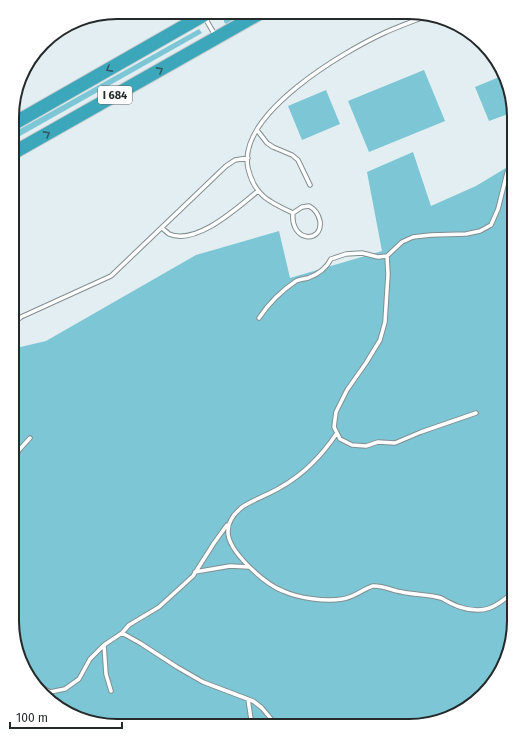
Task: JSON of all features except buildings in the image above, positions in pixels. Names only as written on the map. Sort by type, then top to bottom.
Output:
[{"type":"highway","name":"I 684","points":[[19,121],[197,19]]},
{"type":"highway","name":"I 684","points":[[19,150],[250,19]]},
{"type":"lane","points":[[208,19],[217,38]]},
{"type":"lane","points":[[293,213],[268,200],[258,190],[251,179],[248,158],[249,146],[257,130],[276,104],[342,55],[383,33],[417,20]]},
{"type":"lane","points":[[257,130],[273,147],[292,155],[298,160],[310,185]]},
{"type":"lane","points":[[19,318],[111,276],[226,166],[235,160],[248,158]]},
{"type":"lane","points":[[259,318],[268,304],[282,292],[298,280],[318,274],[328,265],[331,259],[346,254],[362,253],[378,257],[387,256],[402,242],[413,237],[466,234],[480,231],[491,225],[498,209],[507,173]]},
{"type":"lane","points":[[162,228],[170,234],[178,235],[201,231],[216,224],[258,190]]},
{"type":"lane","points":[[308,206],[315,209],[319,218],[320,226],[317,233],[311,236],[304,236],[298,233],[292,219],[293,213],[302,207],[308,206]]},
{"type":"lane","points":[[387,256],[388,274],[385,322],[380,340],[347,390],[336,412],[334,427],[337,433],[340,438],[352,445],[366,446],[378,442],[395,444],[421,432],[476,413]]},
{"type":"lane","points":[[50,692],[65,689],[79,679],[90,659],[104,645],[122,633],[129,624],[158,607],[193,576],[214,543],[241,508],[283,486],[310,465],[326,450],[337,433]]},
{"type":"lane","points":[[19,450],[30,438]]},
{"type":"lane","points":[[228,524],[228,533],[238,555],[255,573],[282,591],[307,599],[342,599],[354,596],[373,586],[389,588],[403,593],[424,594],[441,598],[459,607],[477,611],[488,610],[507,598]]},
{"type":"lane","points":[[195,572],[230,566],[249,567]]},
{"type":"lane","points":[[122,633],[140,642],[167,661],[203,682],[254,701],[271,719]]},
{"type":"lane","points":[[104,645],[106,674],[111,691]]},
{"type":"lane","points":[[248,699],[251,719]]},
{"type":"shaded area","points":[[224,19],[234,19],[226,24]]},
{"type":"shaded area","points":[[199,29],[202,33],[19,137],[19,130]]},
{"type":"shaded area","points":[[424,70],[445,121],[369,152],[348,101]]},
{"type":"shaded area","points":[[499,77],[504,91],[507,114],[489,121],[475,87]]},
{"type":"shaded area","points":[[326,90],[340,124],[302,140],[288,106]]},
{"type":"shaded area","points":[[413,152],[431,206],[476,186],[507,167],[507,628],[502,653],[491,676],[474,695],[453,709],[435,716],[409,719],[117,719],[91,716],[68,706],[57,699],[35,676],[24,653],[19,628],[19,347],[46,341],[196,255],[279,231],[290,278],[382,251],[367,172]]}]
